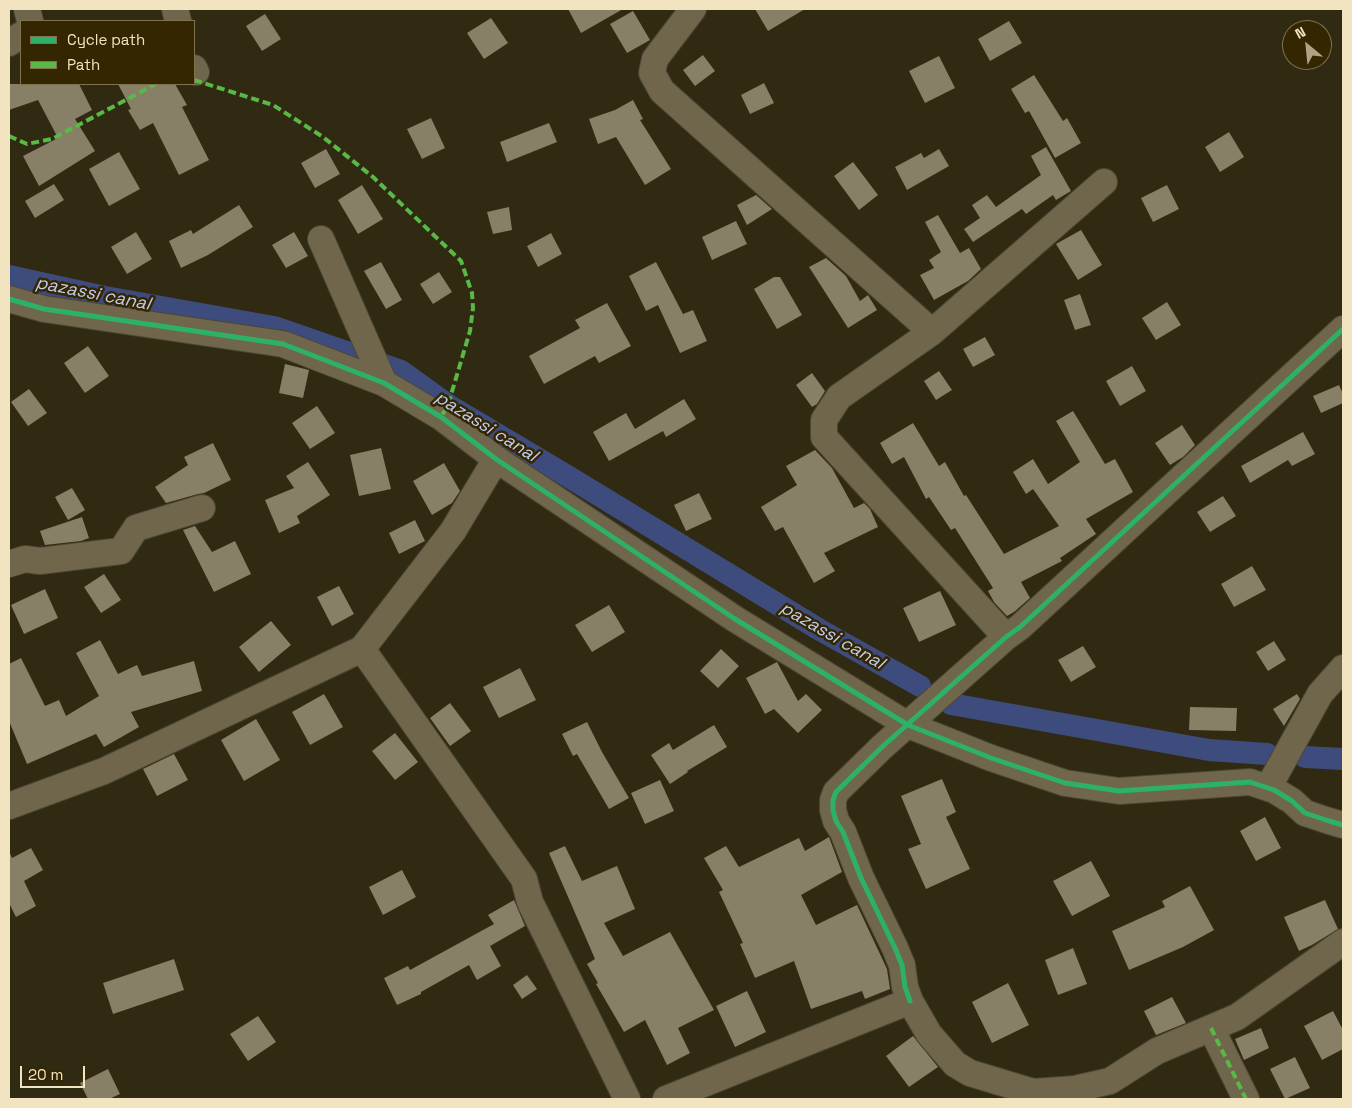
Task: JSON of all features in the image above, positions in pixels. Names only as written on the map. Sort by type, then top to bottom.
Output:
[{"type":"street","points":[[691,10],[656,59],[652,74],[662,91],[932,332]]},
{"type":"street","points":[[9,43],[20,36]]},
{"type":"street","points":[[1006,637],[824,437],[824,420],[839,397],[932,332],[1104,182]]},
{"type":"street","points":[[321,239],[384,383]]},
{"type":"street","points":[[9,299],[44,309],[283,344],[384,383],[441,417],[496,459],[735,619],[908,725],[991,758],[1065,782],[1119,790],[1250,782],[1268,788],[1292,801],[1305,813],[1343,824]]},
{"type":"street","points":[[1343,328],[1020,627],[1006,637],[882,747],[841,786],[833,800],[836,821],[902,965],[905,987],[910,1001],[929,1034],[955,1064],[970,1073],[1033,1092],[1075,1089],[1110,1081],[1157,1050],[1237,1017],[1343,942]]},
{"type":"street","points":[[9,806],[104,772],[362,649],[453,531],[496,459]]},
{"type":"street","points":[[9,564],[25,559],[40,561],[121,551],[136,528],[202,508]]},
{"type":"street","points":[[362,649],[524,879],[530,902],[627,1099]]},
{"type":"street","points":[[1268,788],[1320,694],[1343,668]]},
{"type":"street","points":[[666,1099],[910,1001]]},
{"type":"street","points":[[1211,1028],[1246,1099]]},
{"type":"building","points":[[568,9],[623,9],[581,33]]},
{"type":"building","points":[[755,9],[805,9],[768,31]]},
{"type":"building","points":[[633,11],[650,40],[627,53],[610,24]]},
{"type":"building","points":[[265,14],[281,39],[262,51],[246,26]]},
{"type":"building","points":[[491,18],[508,43],[484,59],[467,33]]},
{"type":"building","points":[[1009,21],[1022,43],[990,61],[978,39]]},
{"type":"building","points":[[703,55],[715,71],[695,86],[683,70]]},
{"type":"building","points":[[939,56],[955,88],[925,103],[909,71]]},
{"type":"building","points":[[1034,75],[1063,121],[1067,118],[1081,143],[1055,158],[1029,111],[1025,113],[1011,89]]},
{"type":"building","points":[[764,83],[774,103],[750,114],[741,95]]},
{"type":"building","points":[[9,84],[80,85],[92,110],[75,119],[95,151],[39,186],[23,156],[58,138],[38,100],[9,110]]},
{"type":"building","points":[[119,85],[176,85],[187,105],[182,107],[209,160],[179,175],[153,123],[140,130],[128,110],[131,109]]},
{"type":"building","points":[[633,100],[643,119],[640,120],[671,169],[645,185],[616,137],[598,144],[589,119],[615,110]]},
{"type":"building","points":[[431,118],[445,148],[422,159],[407,129]]},
{"type":"building","points":[[549,123],[557,142],[507,162],[500,142]]},
{"type":"building","points":[[1229,132],[1244,157],[1220,172],[1205,147]]},
{"type":"building","points":[[1046,147],[1071,191],[1056,200],[1053,195],[1026,214],[1022,209],[973,242],[964,229],[980,218],[972,205],[987,195],[996,207],[1041,175],[1031,156]]},
{"type":"building","points":[[326,149],[340,174],[315,188],[301,163]]},
{"type":"building","points":[[939,149],[949,166],[907,190],[895,167],[921,153],[924,158]]},
{"type":"building","points":[[119,152],[140,189],[109,206],[89,169]]},
{"type":"building","points":[[853,162],[878,195],[859,210],[834,176]]},
{"type":"building","points":[[54,184],[64,200],[35,218],[25,201]]},
{"type":"building","points":[[362,185],[383,219],[358,234],[338,200]]},
{"type":"building","points":[[1167,185],[1179,209],[1153,222],[1141,198]]},
{"type":"building","points":[[756,195],[772,209],[747,225],[737,205]]},
{"type":"building","points":[[239,205],[253,227],[208,255],[181,268],[169,241],[191,230],[193,234]]},
{"type":"building","points":[[509,207],[512,230],[493,234],[487,212]]},
{"type":"building","points":[[938,215],[960,253],[969,248],[981,269],[968,281],[934,300],[920,275],[934,268],[929,260],[941,252],[925,222]]},
{"type":"building","points":[[736,221],[747,244],[712,260],[702,237]]},
{"type":"building","points":[[1081,230],[1102,265],[1078,280],[1056,244]]},
{"type":"building","points":[[136,232],[152,259],[127,274],[111,247]]},
{"type":"building","points":[[294,232],[308,256],[286,268],[272,245]]},
{"type":"building","points":[[551,233],[562,254],[538,267],[527,246]]},
{"type":"building","points":[[826,258],[846,276],[860,301],[868,295],[877,310],[848,328],[809,267]]},
{"type":"building","points":[[381,262],[402,300],[386,309],[364,271]]},
{"type":"building","points":[[656,262],[683,314],[693,310],[707,341],[680,353],[658,305],[646,311],[629,276]]},
{"type":"building","points":[[439,272],[452,292],[433,304],[420,284]]},
{"type":"building","points":[[774,277],[780,277],[802,315],[777,329],[754,289]]},
{"type":"building","points":[[1080,294],[1091,325],[1075,330],[1064,300]]},
{"type":"building","points":[[1167,302],[1181,325],[1156,340],[1142,318]]},
{"type":"building","points":[[607,303],[631,346],[599,363],[595,356],[544,384],[529,356],[580,328],[575,320]]},
{"type":"building","points":[[985,337],[995,355],[973,367],[963,349]]},
{"type":"building","points":[[88,346],[109,376],[85,393],[64,363]]},
{"type":"building","points":[[285,364],[309,370],[303,398],[279,393]]},
{"type":"building","points":[[1132,366],[1146,391],[1120,406],[1106,381]]},
{"type":"building","points":[[939,371],[952,390],[936,400],[924,381]]},
{"type":"building","points":[[812,373],[825,391],[817,404],[812,407],[796,385]]},
{"type":"building","points":[[1339,385],[1343,394],[1343,403],[1321,413],[1313,396]]},
{"type":"building","points":[[29,389],[47,413],[28,426],[11,402]]},
{"type":"building","points":[[684,399],[696,419],[666,437],[663,431],[609,461],[593,432],[626,413],[635,429]]},
{"type":"building","points":[[317,406],[335,433],[310,449],[292,423]]},
{"type":"building","points":[[1073,411],[1105,464],[1115,459],[1133,492],[1086,519],[1096,534],[1060,558],[1062,561],[1021,582],[1030,598],[1007,616],[994,602],[988,591],[993,588],[955,528],[951,530],[929,497],[926,499],[904,457],[892,464],[880,443],[913,423],[939,466],[945,462],[964,496],[966,495],[1004,554],[1059,526],[1033,489],[1026,494],[1013,472],[1033,459],[1048,484],[1080,462],[1056,421]]},
{"type":"building","points":[[1182,425],[1195,445],[1183,457],[1170,465],[1155,443]]},
{"type":"building","points":[[1303,432],[1315,454],[1292,466],[1288,460],[1250,483],[1241,466]]},
{"type":"building","points":[[213,443],[231,480],[204,493],[166,503],[155,487],[188,465],[184,457]]},
{"type":"building","points":[[381,448],[391,489],[359,496],[350,455]]},
{"type":"building","points":[[815,450],[832,468],[854,508],[864,503],[870,509],[878,527],[824,553],[835,571],[814,583],[783,527],[775,531],[761,507],[797,485],[786,466]]},
{"type":"building","points":[[308,462],[330,495],[297,516],[300,523],[279,533],[265,500],[294,488],[286,476]]},
{"type":"building","points":[[444,463],[460,491],[452,503],[432,515],[413,481]]},
{"type":"building","points":[[72,488],[85,510],[68,520],[55,497]]},
{"type":"building","points":[[699,493],[712,519],[686,531],[674,505]]},
{"type":"building","points":[[1223,496],[1236,516],[1210,532],[1197,512]]},
{"type":"building","points":[[82,517],[89,538],[81,541],[45,545],[40,531]]},
{"type":"building","points":[[415,520],[425,541],[399,554],[389,533]]},
{"type":"building","points":[[195,526],[212,552],[235,541],[251,574],[214,592],[183,530]]},
{"type":"building","points":[[1252,566],[1266,590],[1234,607],[1221,584]]},
{"type":"building","points":[[104,574],[121,600],[101,613],[84,587]]},
{"type":"building","points":[[339,586],[354,614],[332,626],[317,597]]},
{"type":"building","points":[[45,589],[58,618],[24,634],[11,605]]},
{"type":"building","points":[[940,591],[956,625],[919,642],[903,608]]},
{"type":"building","points":[[609,605],[625,632],[592,652],[575,625]]},
{"type":"building","points":[[271,621],[291,645],[259,672],[239,647]]},
{"type":"building","points":[[100,640],[118,674],[137,665],[142,676],[194,661],[202,691],[131,712],[139,727],[104,747],[96,734],[27,764],[9,721],[9,664],[21,658],[45,706],[59,700],[66,716],[99,696],[76,653]]},
{"type":"building","points":[[1274,641],[1286,660],[1268,671],[1256,652]]},
{"type":"building","points":[[1083,646],[1096,667],[1071,682],[1058,660]]},
{"type":"building","points":[[721,649],[739,666],[718,688],[700,671]]},
{"type":"building","points":[[777,662],[798,701],[806,694],[822,710],[798,733],[774,709],[765,714],[746,678]]},
{"type":"building","points":[[520,668],[536,700],[499,718],[483,687]]},
{"type":"building","points":[[324,694],[343,727],[310,745],[292,712]]},
{"type":"building","points":[[1297,694],[1300,699],[1284,726],[1273,709]]},
{"type":"building","points":[[450,703],[471,731],[450,746],[430,718]]},
{"type":"building","points":[[1190,707],[1237,708],[1236,731],[1189,730]]},
{"type":"building","points":[[256,719],[280,760],[244,781],[221,740]]},
{"type":"building","points":[[587,722],[629,798],[609,809],[577,754],[573,756],[562,734]]},
{"type":"building","points":[[714,725],[727,747],[687,771],[670,784],[651,755],[669,743],[673,750]]},
{"type":"building","points":[[395,733],[418,762],[395,780],[372,751]]},
{"type":"building","points":[[174,754],[188,780],[157,796],[143,769]]},
{"type":"building","points":[[942,779],[956,812],[946,817],[970,869],[926,889],[908,849],[921,844],[901,796]]},
{"type":"building","points":[[660,780],[674,811],[645,824],[631,793]]},
{"type":"building","points":[[1265,817],[1281,848],[1256,861],[1240,831]]},
{"type":"building","points":[[829,837],[842,872],[801,895],[816,925],[857,905],[887,969],[890,989],[865,999],[862,991],[811,1009],[794,961],[755,978],[740,944],[743,943],[719,892],[723,890],[704,858],[726,846],[739,867],[799,838],[805,851]]},
{"type":"building","points":[[565,846],[582,881],[617,866],[635,909],[604,923],[623,956],[670,932],[714,1010],[678,1028],[690,1053],[667,1065],[645,1020],[624,1032],[596,984],[598,983],[587,964],[595,959],[549,853]]},
{"type":"building","points":[[31,848],[43,870],[24,881],[36,906],[16,917],[9,903],[9,851],[12,858]]},
{"type":"building","points":[[1091,861],[1110,896],[1072,916],[1053,881]]},
{"type":"building","points":[[402,870],[416,897],[383,915],[369,887]]},
{"type":"building","points":[[1190,886],[1214,930],[1183,947],[1129,970],[1112,931],[1165,907],[1162,901]]},
{"type":"building","points":[[514,900],[525,926],[490,946],[501,966],[477,980],[469,965],[421,992],[421,994],[397,1005],[384,978],[408,966],[410,970],[494,924],[488,915]]},
{"type":"building","points":[[1325,900],[1338,929],[1299,951],[1284,917]]},
{"type":"building","points":[[1073,948],[1087,984],[1058,995],[1045,960]]},
{"type":"building","points":[[174,959],[184,990],[113,1014],[103,983]]},
{"type":"building","points":[[527,975],[537,989],[522,999],[513,985]]},
{"type":"building","points":[[1008,983],[1029,1025],[992,1043],[972,1002]]},
{"type":"building","points":[[747,991],[766,1032],[735,1047],[716,1006]]},
{"type":"building","points":[[1172,997],[1186,1023],[1156,1035],[1144,1011]]},
{"type":"building","points":[[1333,1011],[1343,1030],[1343,1049],[1322,1060],[1304,1026]]},
{"type":"building","points":[[258,1016],[276,1042],[248,1061],[230,1034]]},
{"type":"building","points":[[1261,1028],[1269,1048],[1244,1060],[1235,1039]]},
{"type":"building","points":[[913,1036],[938,1067],[909,1087],[886,1056]]},
{"type":"building","points":[[1295,1057],[1310,1088],[1285,1099],[1270,1069]]},
{"type":"building","points":[[108,1069],[120,1094],[109,1099],[88,1099],[80,1083]]},
{"type":"waterway","name":"pazassi canal","points":[[9,276],[105,297],[274,327],[401,371],[448,405],[820,630],[920,686]]},
{"type":"waterway","name":"pazassi canal","points":[[951,704],[1209,750],[1267,754]]},
{"type":"waterway","name":"pazassi canal","points":[[1305,757],[1343,759]]},
{"type":"marked path","points":[[195,80],[273,105],[323,137],[373,177],[461,261],[472,293],[473,308],[470,331],[448,405],[441,417]]},
{"type":"marked path","points":[[9,136],[27,144],[52,139],[154,85]]},
{"type":"marked path","points":[[1211,1028],[1246,1099]]},
{"type":"cycle path","points":[[9,299],[44,309],[283,344],[384,383],[441,417],[496,459],[735,619],[908,725],[991,758],[1065,783],[1119,791],[1250,782],[1274,790],[1292,801],[1305,813],[1343,825]]},
{"type":"cycle path","points":[[910,1001],[905,987],[902,965],[861,878],[843,832],[836,821],[833,810],[833,800],[836,792],[882,747],[1006,637],[1020,627],[1343,329]]}]
